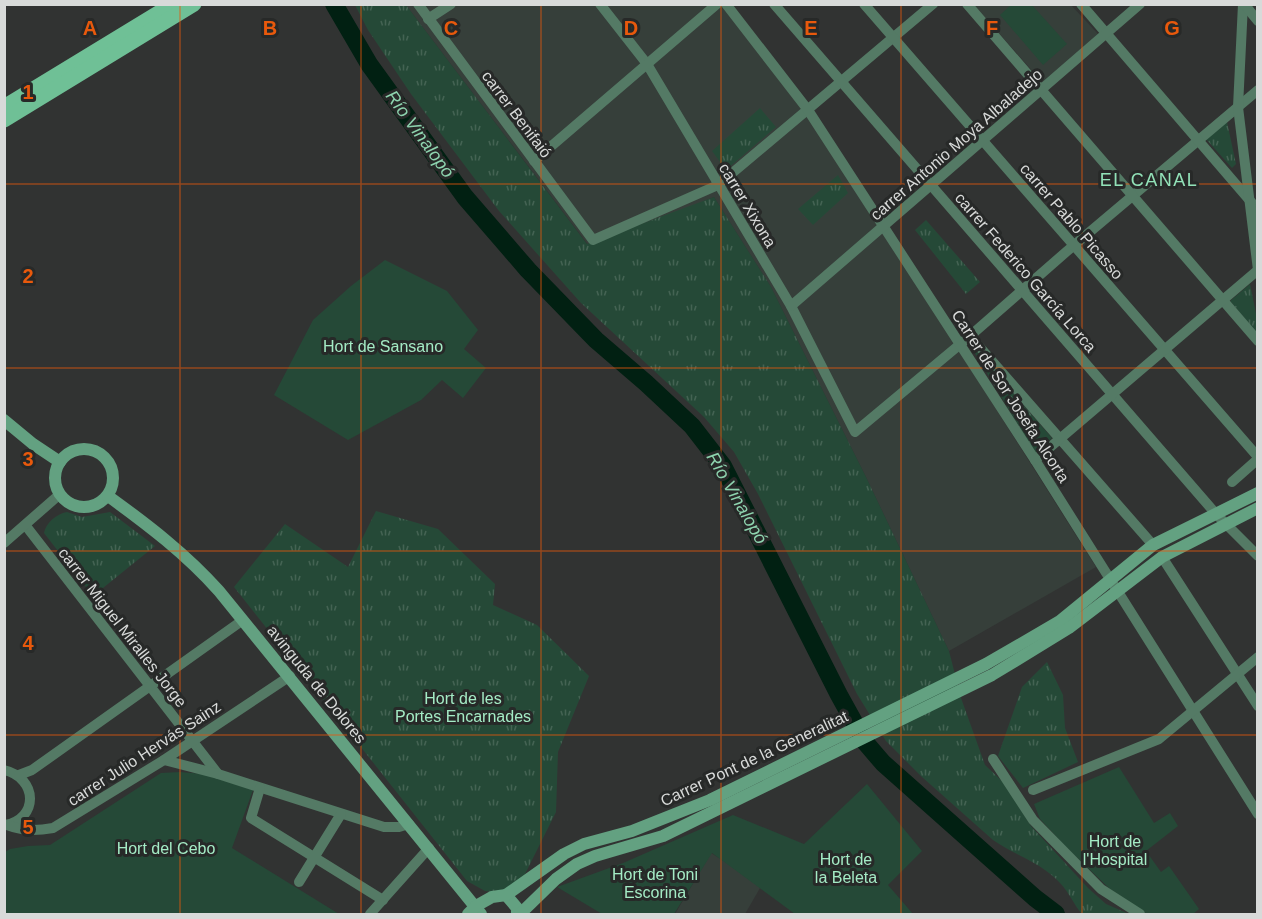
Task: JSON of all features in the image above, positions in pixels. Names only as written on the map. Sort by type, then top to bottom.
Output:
[{"type":"main road","points":[[4,107],[173,4]]},
{"type":"main road","points":[[4,120],[194,4]]},
{"type":"main road","points":[[4,420],[33,444],[60,462]]},
{"type":"main road","points":[[88,449],[100,453],[109,463],[113,475],[108,496],[96,504],[84,507],[72,504],[60,495],[57,488],[55,476],[60,462],[69,453],[77,450],[88,449]]},
{"type":"main road","points":[[989,669],[1060,621],[1153,545],[1257,493]]},
{"type":"main road","name":"avinguda de Dolores","points":[[108,496],[165,538],[196,565],[290,676],[429,848],[475,912]]},
{"type":"main road","points":[[989,669],[1069,628],[1162,557],[1257,508]]},
{"type":"main road","name":"Carrer Pont de la Generalitat","points":[[518,915],[556,879],[577,864],[595,856],[663,836],[737,794],[989,669]]},
{"type":"main road","name":"Carrer Pont de la Generalitat","points":[[475,912],[492,897],[506,895],[564,854],[584,844],[632,831],[737,794]]},
{"type":"main road","name":"Carrer Pont de la Generalitat","points":[[506,895],[517,908],[518,915]]},
{"type":"street","name":"carrer Benifaió","points":[[418,4],[593,240],[718,185]]},
{"type":"street","points":[[428,19],[451,4]]},
{"type":"street","name":"carrer Xixona","points":[[600,4],[647,64],[791,306],[855,432],[960,344]]},
{"type":"street","points":[[534,161],[717,4]]},
{"type":"street","name":"Carrer de Sor Josefa Alcorta","points":[[726,4],[808,110],[1035,460],[1257,814]]},
{"type":"street","name":"carrer Federico García Lorca","points":[[774,4],[1216,514],[1257,556]]},
{"type":"street","name":"carrer Pablo Picasso","points":[[864,4],[1257,458]]},
{"type":"street","points":[[718,185],[933,4]]},
{"type":"street","points":[[966,4],[1257,341]]},
{"type":"street","points":[[1080,4],[1257,210]]},
{"type":"street","name":"carrer Antonio Moya Albaladejo","points":[[791,306],[1140,4]]},
{"type":"street","points":[[1244,4],[1257,21]]},
{"type":"street","points":[[1035,460],[1257,270],[1238,106],[1244,4]]},
{"type":"street","points":[[960,344],[1257,90]]},
{"type":"street","points":[[970,336],[1153,545]]},
{"type":"street","points":[[1232,482],[1257,458]]},
{"type":"street","points":[[4,543],[60,495]]},
{"type":"street","name":"carrer Miguel Miralles Jorge","points":[[26,526],[218,774]]},
{"type":"street","points":[[1162,557],[1257,706]]},
{"type":"street","points":[[19,775],[32,770],[243,620]]},
{"type":"street","points":[[1033,790],[1159,739],[1257,657]]},
{"type":"street","name":"carrer Julio Hervás Sainz","points":[[6,825],[21,830],[35,831],[53,828],[164,760],[290,676]]},
{"type":"street","points":[[993,759],[1033,820],[1101,889],[1140,915]]},
{"type":"street","points":[[164,760],[218,774],[384,827],[399,828],[409,824]]},
{"type":"street","points":[[4,770],[19,775],[30,791],[26,812],[18,821],[6,825]]},
{"type":"street","points":[[260,788],[251,818],[383,900]]},
{"type":"street","points":[[299,882],[341,814]]},
{"type":"street","points":[[370,915],[429,848]]},
{"type":"shaded area","points":[[406,5],[723,5],[800,99],[1096,567],[949,651],[866,477],[771,287],[714,197],[592,250]]},
{"type":"shaded area","points":[[974,5],[1071,5],[1099,35],[1042,82]]},
{"type":"shaded area","points":[[711,853],[750,877],[760,888],[745,914],[675,914]]},
{"type":"green space","points":[[1012,4],[1032,5],[1067,44],[1043,65],[1000,15]]},
{"type":"green space","points":[[355,5],[406,5],[587,244],[714,197],[771,287],[866,477],[949,651],[961,698],[985,765],[1005,784],[1031,826],[1088,888],[1106,904],[1129,914],[1082,914],[1053,876],[1037,864],[993,840],[922,777],[886,741],[857,694],[758,494],[734,452],[704,417],[581,303],[499,211],[411,94],[368,30]]},
{"type":"green space","points":[[760,108],[776,127],[726,170],[712,151]]},
{"type":"green space","points":[[1227,122],[1236,164],[1232,168],[1206,139]]},
{"type":"green space","points":[[838,175],[848,193],[813,225],[798,209]]},
{"type":"green space","points":[[926,220],[980,282],[966,294],[915,230]]},
{"type":"green space","name":"Hort de Sansano","points":[[385,260],[447,291],[478,330],[464,349],[486,368],[463,398],[442,380],[421,400],[348,440],[274,395],[313,320]]},
{"type":"green space","points":[[1250,284],[1257,319],[1257,333],[1230,301]]},
{"type":"green space","points":[[969,343],[1052,438],[1035,453]]},
{"type":"green space","name":"Hort de les Portes Encarnades","points":[[376,511],[438,529],[495,584],[493,605],[537,625],[589,676],[558,752],[556,812],[523,878],[504,891],[485,891],[467,881],[234,587],[285,524],[348,567]]},
{"type":"green space","points":[[67,512],[82,517],[110,512],[155,546],[93,596],[44,533],[52,520]]},
{"type":"green space","points":[[1047,662],[1063,695],[1065,728],[1078,762],[1023,788],[998,756],[1022,687]]},
{"type":"green space","name":"Hort de l'Hospital","points":[[1119,767],[1154,823],[1170,813],[1178,826],[1146,851],[1161,872],[1169,866],[1199,909],[1193,914],[1147,914],[1110,889],[1040,819],[1034,804]]},
{"type":"green space","name":"Hort del Cebo","points":[[161,773],[204,774],[253,790],[232,848],[339,914],[5,914],[5,852],[28,846],[50,845]]},
{"type":"green space","name":"Hort de la Beleta","points":[[867,784],[922,851],[888,885],[913,914],[795,914],[712,853],[674,914],[602,914],[557,887],[623,863],[733,815],[804,844]]},
{"type":"waterway","name":"Río Vinalopó","points":[[334,4],[369,64],[465,197],[528,270],[596,340],[692,426],[723,466],[865,742],[883,763],[1056,914]]},
{"type":"district","name":"EL CANAL","points":[[1149,180]]},
{"type":"park label","name":"Hort de Toni Escorina","points":[[655,883]]}]
